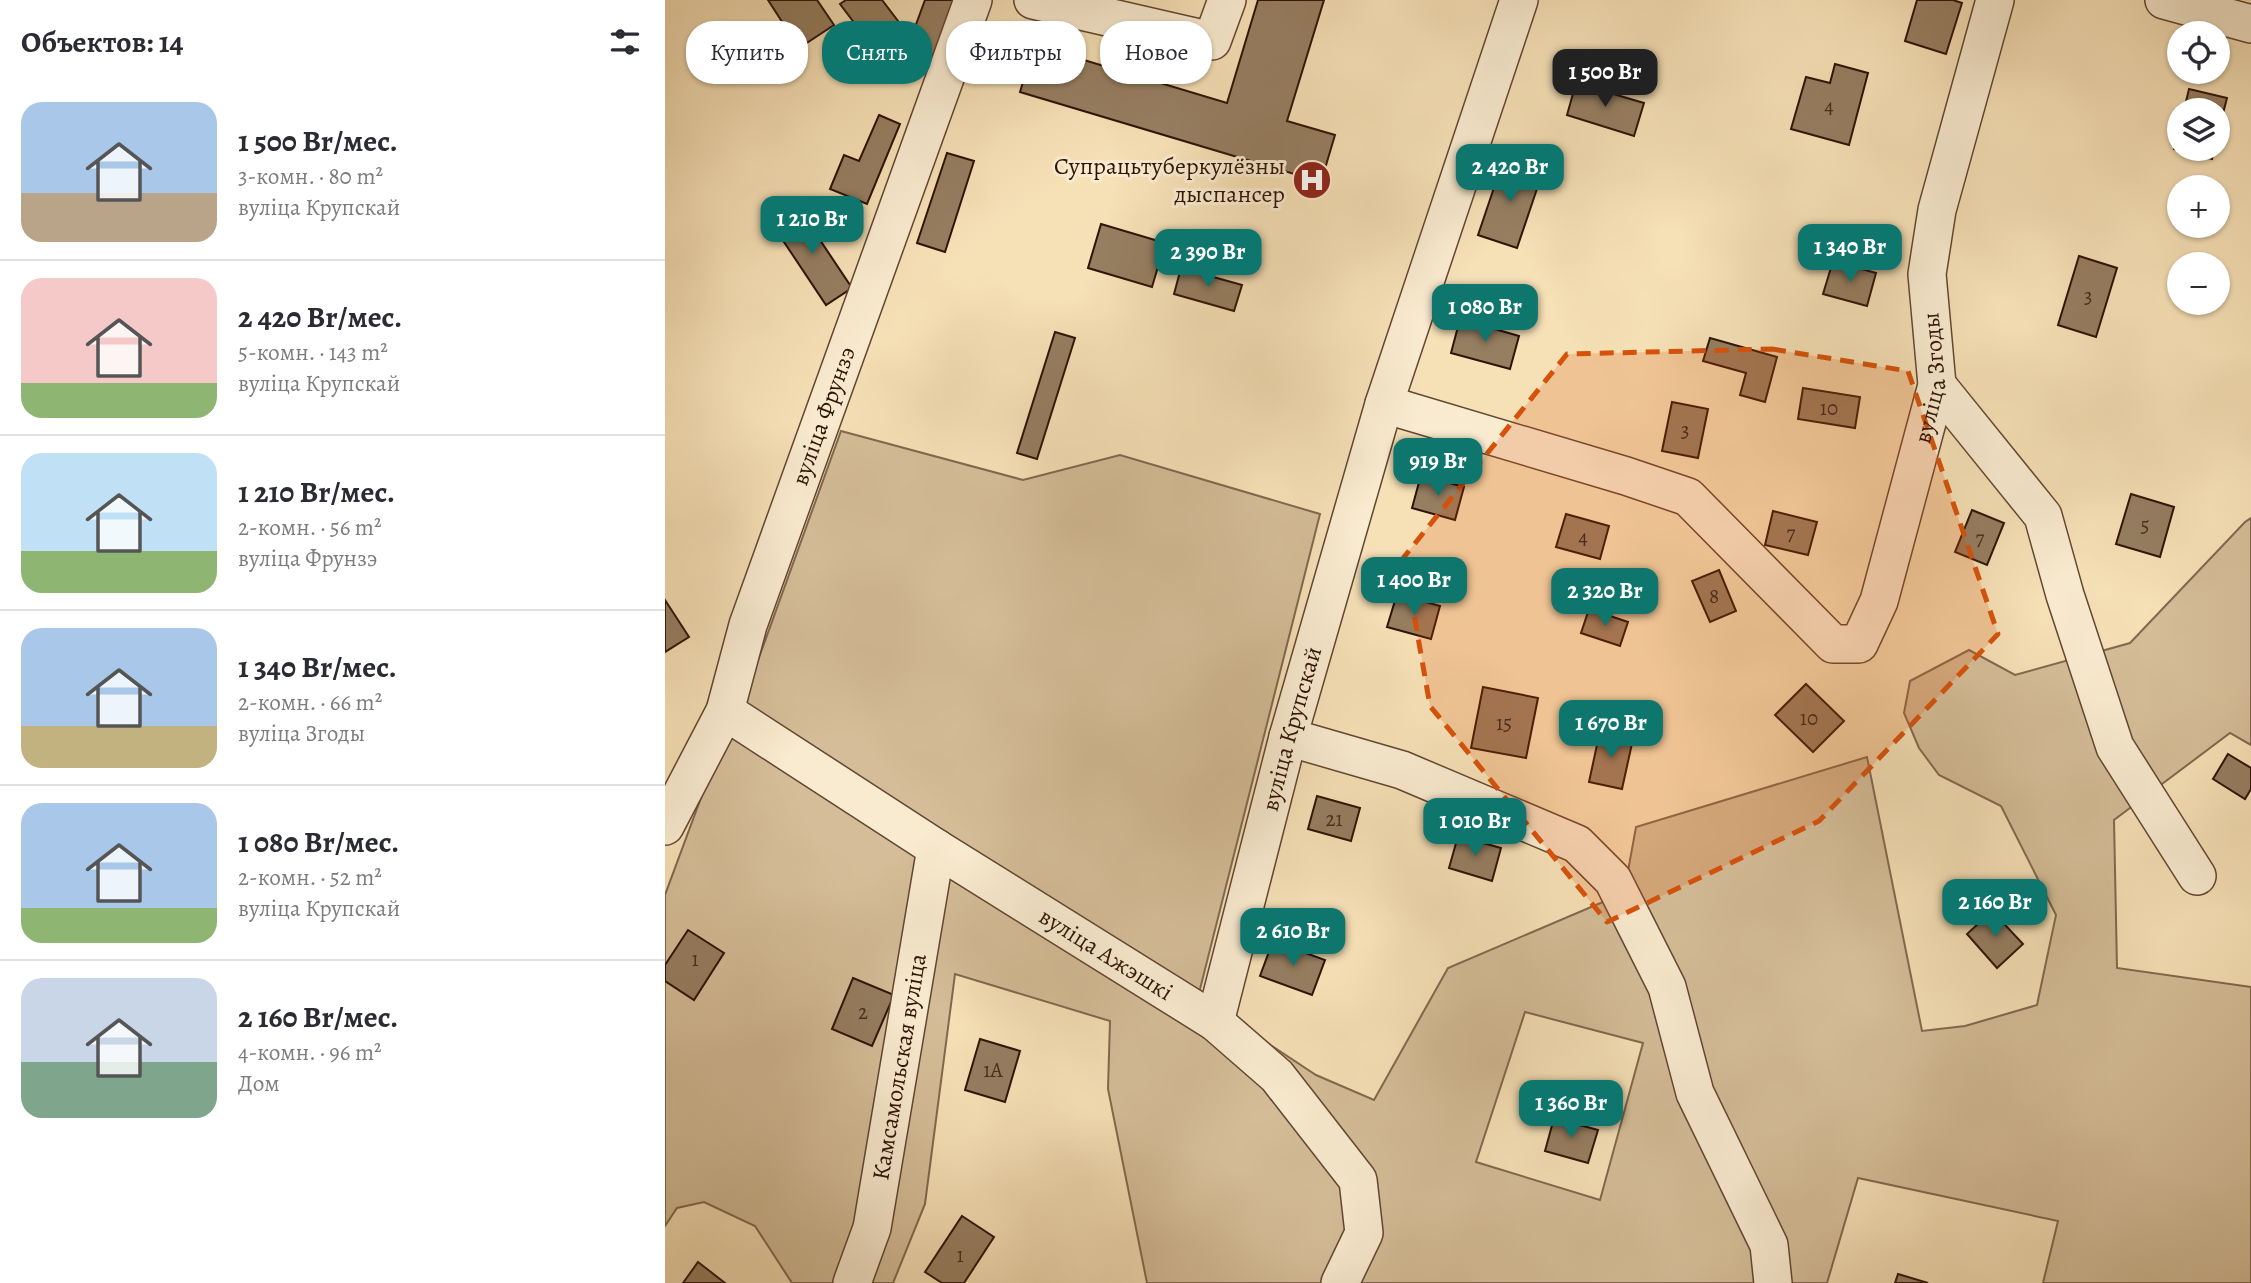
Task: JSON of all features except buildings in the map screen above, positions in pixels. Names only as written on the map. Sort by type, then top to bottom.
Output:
[{"type":"street","name":"вуліца Фрунзэ","points":[[665,825],[725,711],[748,625],[973,0]]},
{"type":"street","points":[[1033,0],[1212,41],[1227,0]]},
{"type":"street","name":"вуліца Крупскай","points":[[1215,1022],[1288,737],[1384,404],[1519,0]]},
{"type":"street","name":"вуліца Згоды","points":[[1384,404],[1688,497],[1833,644],[1859,644],[1879,601],[1937,385],[1927,274],[1937,210],[1994,0]]},
{"type":"street","points":[[2164,0],[2251,24]]},
{"type":"street","points":[[1937,385],[2043,516],[2065,595],[2115,747],[2197,876]]},
{"type":"street","name":"вуліца Ажэшкі","points":[[725,711],[936,848],[1215,1022],[1277,1076],[1358,1180],[1364,1233],[1339,1283]]},
{"type":"street","points":[[1288,737],[1402,770],[1577,844],[1613,880],[1667,987],[1695,1093],[1769,1245],[1773,1283]]},
{"type":"street","name":"Камсамольская вуліца","points":[[852,1283],[872,1228],[936,848]]},
{"type":"highlighted area","points":[[1772,349],[1908,371],[1998,634],[1819,821],[1607,922],[1430,706],[1404,557],[1567,354]]},
{"type":"shaded area","points":[[841,431],[1023,480],[1120,455],[1320,514],[1198,997],[1316,1075],[1374,1100],[1448,968],[1624,893],[1636,827],[1867,757],[1922,1031],[1965,1026],[2037,1005],[2056,915],[2001,806],[1939,775],[1919,748],[1904,713],[1910,681],[1969,650],[2015,675],[2130,643],[2251,518],[2251,745],[2230,733],[2114,820],[2117,968],[2251,987],[2251,1283],[2043,1283],[2058,1221],[1858,1178],[1827,1283],[1147,1283],[1108,1089],[1110,1021],[955,974],[925,1204],[893,1283],[792,1283],[755,1226],[704,1202],[677,1208],[665,1226],[665,895],[705,787],[757,663]],"holes":[[[1525,1012],[1643,1043],[1600,1200],[1476,1162]]]},
{"type":"place","name":"Супрацьтуберкулёзны дыспансер","points":[[1312,180]]}]
